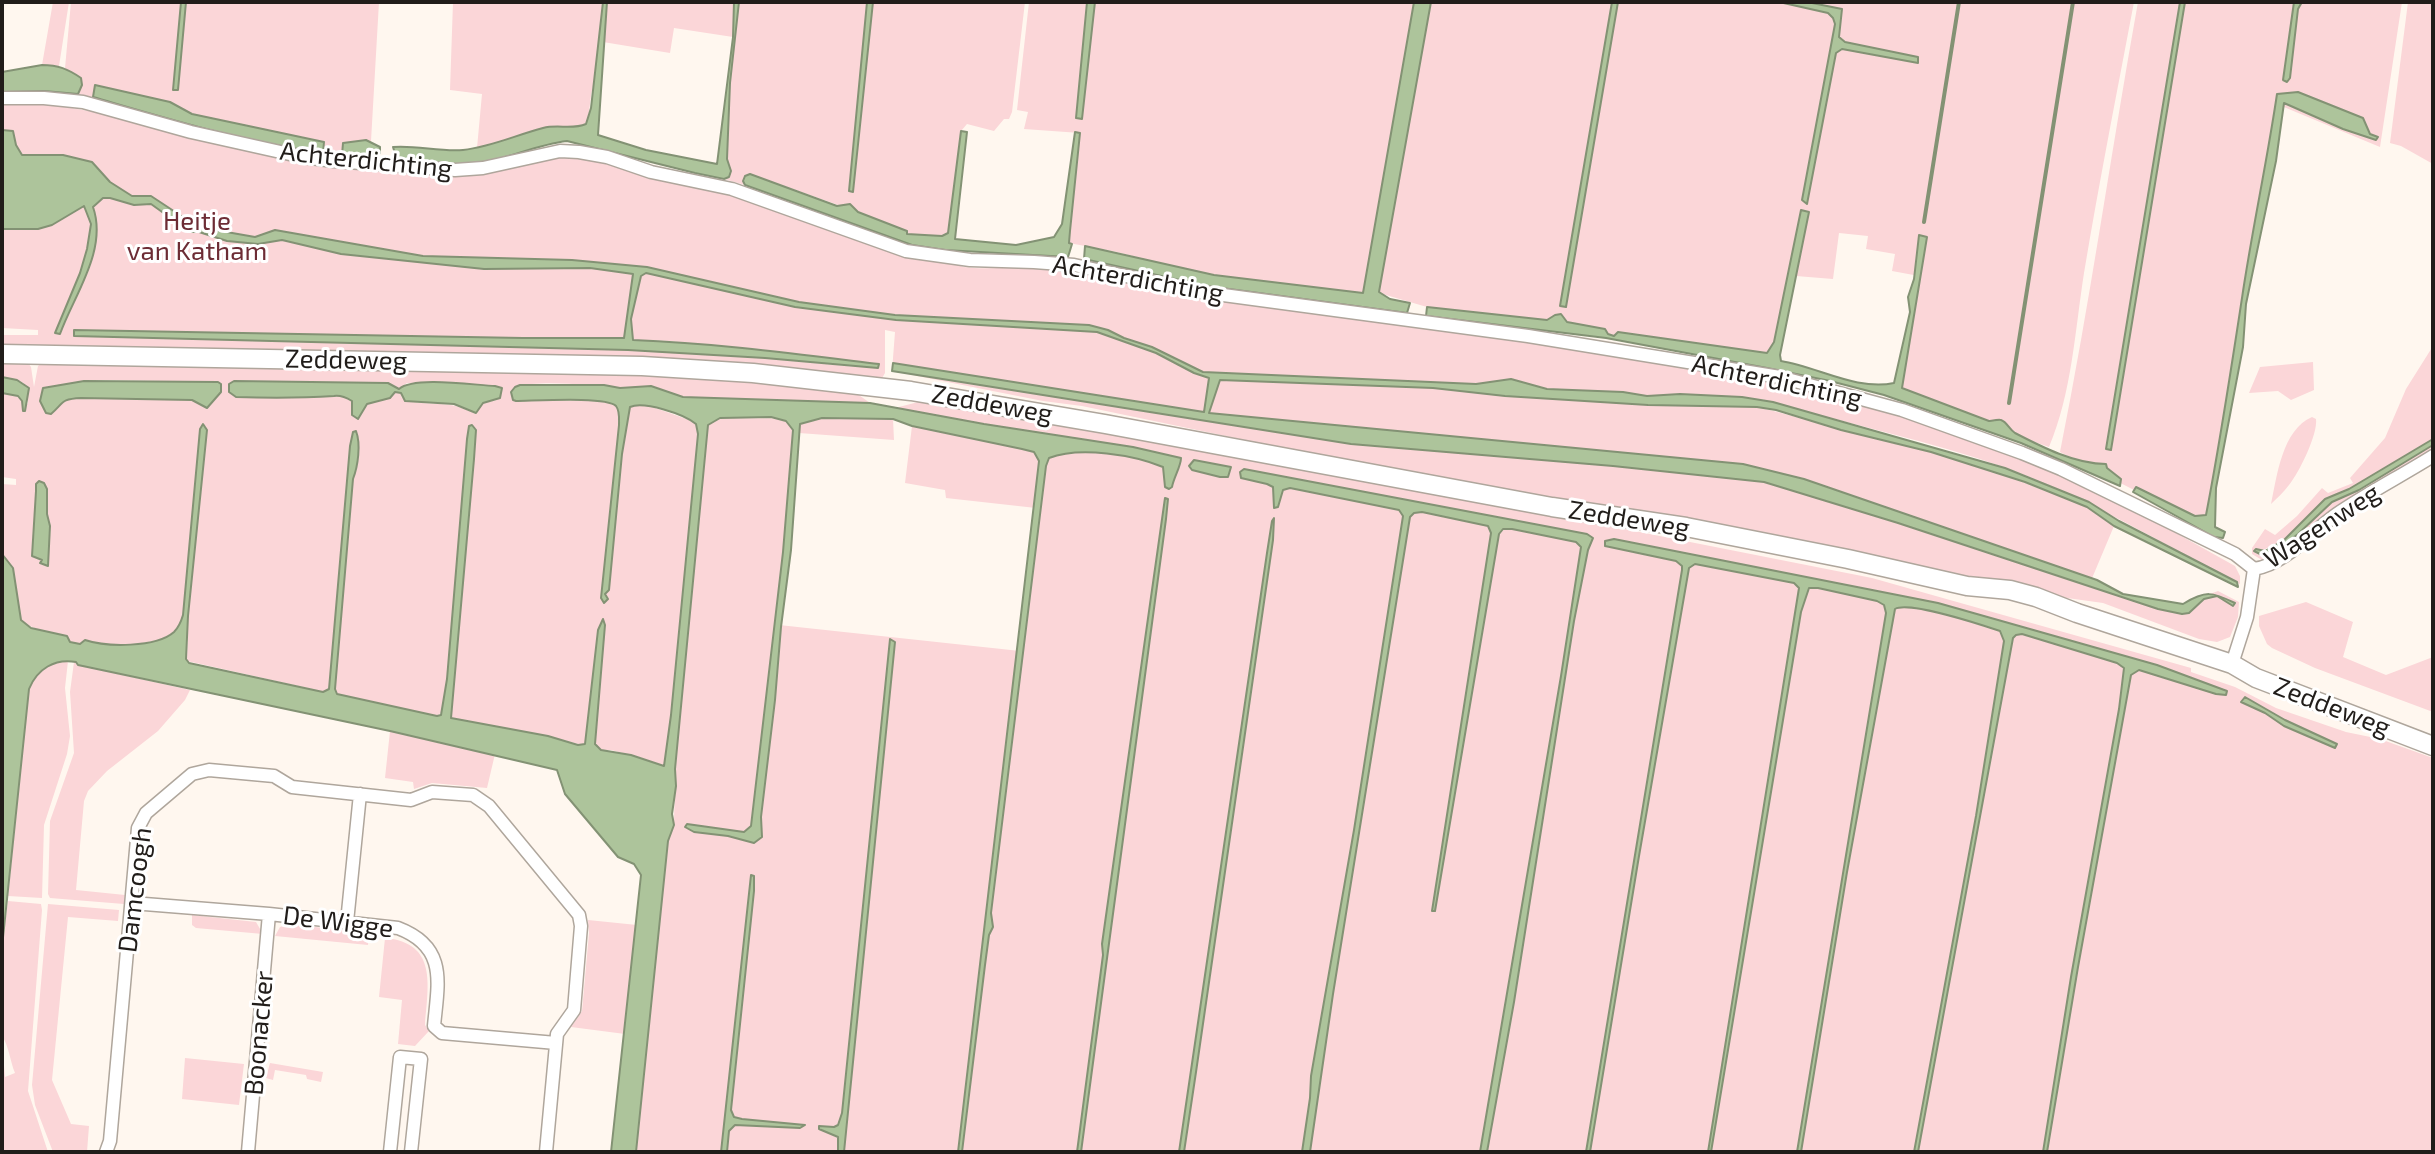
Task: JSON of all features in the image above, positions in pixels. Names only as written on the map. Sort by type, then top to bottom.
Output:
[{"type":"main road","name":"Zeddeweg","points":[[2,354],[692,368],[810,378],[995,404],[1536,505],[1686,527],[1967,586],[2020,604],[2077,613],[2232,664],[2259,667],[2433,732]]},
{"type":"main road","name":"Zeddeweg","points":[[2232,664],[2256,678],[2433,746]]},
{"type":"street","name":"Achterdichting","points":[[2,98],[52,98],[83,102],[217,138],[303,157],[346,162],[455,170],[483,168],[560,151],[579,152],[607,157],[651,172],[732,189],[906,251],[970,260],[1074,265],[1201,292],[1528,336],[1768,374],[1902,410],[2022,453],[2087,481],[2235,554],[2254,569]]},
{"type":"street","name":"Wagenweg","points":[[2232,664],[2247,617],[2254,569],[2270,565],[2335,515],[2433,456]]},
{"type":"street","name":"Damcoogh","points":[[106,1152],[110,1141],[138,828],[146,813],[192,774],[209,770],[274,776],[292,787],[411,800],[432,792],[473,795],[482,799],[574,907],[581,926],[574,1010],[557,1034],[546,1152]]},
{"type":"street","points":[[347,922],[360,794]]},
{"type":"street","name":"De Wigge","points":[[132,903],[398,928],[425,944],[435,961],[438,975],[434,1026],[437,1031],[556,1043]]},
{"type":"street","name":"Boonacker","points":[[248,1152],[269,914]]},
{"type":"street","points":[[390,1152],[400,1057],[421,1059],[411,1152]]},
{"type":"green space","points":[[53,2],[69,2],[59,66],[42,65]]},
{"type":"green space","points":[[71,2],[181,2],[174,90],[178,89],[186,2],[379,2],[371,141],[343,143],[342,155],[323,153],[324,142],[192,114],[170,102],[95,86],[93,97],[78,94],[82,85],[65,68]]},
{"type":"green space","points":[[453,2],[603,2],[587,124],[547,128],[477,148],[482,94],[450,90]]},
{"type":"green space","points":[[607,2],[734,2],[733,37],[674,28],[670,53],[603,42]]},
{"type":"green space","points":[[739,2],[867,2],[849,190],[853,191],[873,2],[1025,2],[1012,112],[1009,119],[1004,119],[994,131],[967,124],[961,131],[948,233],[914,236],[858,212],[750,174],[743,181],[745,185],[724,179],[729,177],[730,83]]},
{"type":"green space","points":[[1029,2],[1414,2],[1363,294],[1214,275],[1069,243],[1080,133],[1024,129],[1028,112],[1017,110]]},
{"type":"green space","points":[[1431,2],[1612,2],[1560,306],[1566,307],[1618,2],[1779,2],[1828,13],[1833,18],[1835,24],[1802,200],[1807,204],[1836,53],[1842,49],[1917,63],[1918,57],[1845,42],[1839,37],[1832,8],[1807,2],[2134,2],[2084,273],[2068,383],[2049,447],[1899,395],[1919,276],[1892,271],[1895,254],[1866,249],[1868,236],[1839,233],[1833,279],[1796,276],[1780,355],[1775,362],[1427,307],[1379,293]]},
{"type":"green space","points":[[2138,2],[2402,2],[2380,147],[2279,105],[2208,528],[2060,452]]},
{"type":"green space","points":[[2408,2],[2433,2],[2433,164],[2390,143]]},
{"type":"green space","name":"Heitje van Katham","points":[[44,103],[94,112],[280,159],[438,175],[481,173],[547,155],[593,156],[630,172],[713,188],[964,267],[1040,266],[1069,269],[1122,278],[1191,296],[1557,346],[1790,382],[1989,445],[2106,494],[2235,566],[2240,584],[2096,507],[2006,468],[1920,441],[1760,399],[1758,407],[1997,472],[2087,507],[2114,526],[2090,583],[2141,600],[2180,605],[2218,591],[2239,602],[2238,617],[2230,637],[2217,642],[2199,639],[2103,603],[2060,597],[1905,562],[1293,450],[892,371],[895,332],[885,330],[885,373],[881,380],[2,347],[2,335],[38,335],[38,330],[2,328],[2,229],[38,229],[84,205],[2,183],[2,104]],"holes":[[[634,274],[641,276],[631,320],[633,340],[670,341],[857,367],[628,350],[74,336],[624,338]]]},
{"type":"green space","points":[[2433,346],[2433,439],[2349,489],[2325,499],[2284,540],[2261,551],[2264,556],[2298,534],[2332,502],[2359,490],[2433,445],[2433,451],[2273,558],[2262,560],[2252,554],[2252,548],[2265,529],[2275,535],[2322,488],[2328,493],[2353,483],[2350,478],[2385,438],[2406,389]]},
{"type":"green space","points":[[2,361],[28,363],[34,387],[38,366],[43,362],[629,372],[852,390],[870,403],[683,397],[649,387],[554,383],[515,387],[516,401],[601,400],[624,407],[647,405],[692,421],[709,423],[720,418],[893,419],[894,440],[799,433],[779,625],[1020,651],[1036,508],[946,498],[945,490],[905,483],[912,426],[1034,452],[1041,461],[1070,453],[1075,437],[1044,435],[895,408],[926,400],[1594,523],[1872,578],[2191,668],[2191,672],[2235,687],[2276,708],[2433,758],[2433,1152],[636,1152],[668,841],[674,823],[675,769],[611,750],[451,718],[475,427],[468,430],[447,679],[443,711],[437,716],[337,694],[335,689],[353,479],[357,468],[353,432],[330,680],[329,689],[325,692],[187,661],[188,616],[206,426],[200,429],[184,604],[178,627],[161,639],[148,642],[107,644],[85,640],[80,644],[70,642],[67,636],[26,624],[21,620],[13,569],[2,554],[2,484],[16,485],[16,479],[2,477],[2,393],[13,394],[28,404],[28,388],[22,382],[2,377]],"holes":[[[102,380],[218,382],[221,392],[202,406],[192,400],[81,398],[63,402],[56,410],[46,387]],[[234,381],[388,383],[399,389],[407,383],[462,384],[497,400],[469,411],[452,405],[410,401],[395,392],[390,398],[367,404],[360,417],[352,415],[352,401],[339,396],[236,397]],[[39,481],[47,490],[50,530],[42,565],[42,560],[32,555],[36,484]],[[2132,658],[2192,678],[2216,694],[2139,670]],[[2246,697],[2337,745],[2334,747],[2284,726],[2241,702]]]},
{"type":"green space","points":[[2313,362],[2314,390],[2291,400],[2278,391],[2249,393],[2260,367]]},
{"type":"green space","points":[[2312,417],[2316,419],[2316,426],[2302,463],[2287,488],[2271,504],[2287,443],[2302,423]]},
{"type":"green space","points":[[2306,602],[2353,622],[2343,657],[2386,675],[2433,657],[2433,712],[2315,668],[2267,644],[2259,626],[2259,616]]},
{"type":"green space","points":[[66,660],[65,688],[70,736],[44,825],[42,898],[8,896],[29,689],[44,669]]},
{"type":"green space","points":[[74,662],[190,690],[158,731],[107,771],[88,791],[84,801],[76,890],[125,895],[124,904],[50,898],[48,894],[50,821],[74,753],[70,692]]},
{"type":"green space","points":[[390,731],[495,754],[487,788],[432,783],[414,789],[413,782],[385,778]]},
{"type":"green space","points":[[8,901],[41,904],[42,910],[28,1091],[48,1152],[2,1152],[2,1043],[5,1077],[15,1073],[2,1036],[2,947]]},
{"type":"green space","points":[[48,904],[119,910],[118,921],[68,917],[52,1080],[71,1124],[89,1126],[87,1152],[53,1152],[35,1105],[32,1085]]},
{"type":"green space","points":[[192,915],[256,922],[263,934],[196,928],[192,925]]},
{"type":"green space","points":[[588,920],[637,925],[625,1034],[571,1027],[582,1011]]},
{"type":"green space","points":[[288,924],[369,933],[368,945],[275,936],[280,927]]},
{"type":"green space","points":[[385,938],[414,948],[426,968],[425,1025],[429,1031],[415,1046],[398,1044],[402,1000],[379,997]]},
{"type":"green space","points":[[185,1058],[244,1064],[239,1105],[182,1099]]},
{"type":"green space","points":[[270,1063],[323,1072],[321,1082],[307,1079],[306,1075],[275,1070],[273,1080],[266,1078]]},
{"type":"shaded area","points":[[181,2],[186,2],[178,90],[173,90]]},
{"type":"shaded area","points":[[603,2],[607,2],[598,135],[646,150],[717,164],[733,37],[734,2],[739,2],[730,83],[729,177],[724,179],[695,173],[567,141],[467,165],[397,160],[393,147],[463,150],[543,128],[586,124],[591,108]]},
{"type":"shaded area","points":[[867,2],[873,2],[853,192],[849,191]]},
{"type":"shaded area","points":[[1087,2],[1095,2],[1082,119],[1076,118]]},
{"type":"shaded area","points":[[1414,2],[1431,2],[1379,292],[1390,299],[1410,303],[1407,313],[1207,286],[1084,259],[1085,246],[1214,275],[1363,293]]},
{"type":"shaded area","points":[[1612,2],[1618,2],[1566,307],[1560,306]]},
{"type":"shaded area","points":[[1779,2],[1807,2],[1842,9],[1839,37],[1845,42],[1918,57],[1918,63],[1842,49],[1836,53],[1807,204],[1802,200],[1835,24],[1828,13]]},
{"type":"shaded area","points":[[2180,2],[2185,2],[2111,450],[2106,449]]},
{"type":"shaded area","points":[[2294,2],[2302,2],[2298,9],[2287,82],[2283,80]]},
{"type":"shaded area","points":[[42,65],[63,68],[81,78],[78,94],[2,92],[2,72]]},
{"type":"shaded area","points":[[95,85],[170,102],[192,114],[324,142],[323,153],[236,136],[93,97]]},
{"type":"shaded area","points":[[2298,92],[2363,118],[2370,134],[2378,137],[2376,140],[2343,129],[2284,103],[2276,161],[2246,304],[2243,347],[2216,488],[2215,527],[2225,532],[2223,538],[2214,537],[2133,492],[2136,487],[2195,516],[2206,515],[2277,94]]},
{"type":"shaded area","points":[[2,130],[13,131],[22,155],[63,155],[92,162],[110,182],[132,196],[151,196],[198,227],[255,237],[275,230],[423,256],[572,260],[647,267],[799,302],[895,315],[1089,325],[1152,347],[1203,372],[1476,384],[1511,379],[1547,389],[1647,396],[1742,397],[1773,402],[2005,468],[2089,502],[2119,521],[2237,582],[2238,587],[2114,526],[2087,507],[2025,482],[1931,452],[1776,410],[1505,396],[1433,388],[1220,380],[1209,413],[1743,464],[1804,479],[2097,580],[2123,594],[2183,604],[2198,596],[2217,596],[2204,599],[2189,613],[2158,609],[1764,482],[1351,444],[892,371],[893,363],[1204,412],[1209,378],[1156,353],[1097,332],[896,320],[795,307],[646,273],[641,276],[631,319],[633,340],[787,353],[879,364],[878,368],[628,350],[74,336],[74,330],[624,338],[633,274],[590,268],[484,269],[341,254],[282,240],[258,244],[227,241],[190,232],[151,204],[134,205],[110,198],[103,198],[93,207],[96,240],[93,256],[60,334],[55,333],[80,273],[91,224],[84,206],[52,225],[38,229],[2,229]]},
{"type":"shaded area","points":[[961,131],[967,132],[955,239],[1016,245],[1054,237],[1062,224],[1075,132],[1080,133],[1069,243],[1072,244],[1068,257],[945,250],[912,245],[745,185],[743,181],[750,174],[837,206],[850,204],[858,212],[907,231],[907,234],[942,236],[948,233]]},
{"type":"shaded area","points":[[366,140],[380,147],[376,157],[342,155],[343,143]]},
{"type":"shaded area","points":[[1801,210],[1809,212],[1781,361],[1866,384],[1894,383],[1910,312],[1908,297],[1914,279],[1919,235],[1927,237],[1902,388],[1989,421],[2001,420],[2015,433],[2059,454],[2106,464],[2121,479],[2120,486],[2021,443],[1884,395],[1830,381],[1606,338],[1426,316],[1427,307],[1547,320],[1561,314],[1567,322],[1605,329],[1614,336],[1618,332],[1767,353],[1774,342]]},
{"type":"shaded area","points":[[2,377],[17,380],[29,388],[25,411],[18,396],[2,393]]},
{"type":"shaded area","points":[[84,381],[218,382],[221,392],[207,408],[192,400],[81,398],[66,401],[51,414],[46,413],[40,401],[43,388]]},
{"type":"shaded area","points":[[234,381],[388,383],[399,389],[417,383],[444,382],[502,388],[500,398],[483,403],[476,413],[454,404],[405,401],[401,393],[395,392],[390,398],[367,404],[358,419],[352,415],[352,401],[344,397],[236,397],[229,392],[229,384]]},
{"type":"shaded area","points":[[520,385],[651,386],[683,397],[870,403],[1133,447],[1181,458],[1169,489],[1165,487],[1163,467],[1122,456],[1091,452],[1062,454],[1049,458],[1046,466],[991,913],[993,927],[989,935],[962,1152],[958,1152],[1039,461],[1034,452],[912,426],[893,419],[822,418],[800,424],[791,550],[761,817],[762,837],[754,843],[694,832],[685,827],[687,824],[744,832],[751,826],[783,552],[793,430],[786,421],[771,417],[720,418],[708,425],[675,769],[674,825],[668,841],[636,1152],[611,1152],[641,875],[634,864],[618,857],[565,794],[557,770],[78,665],[76,662],[54,664],[37,676],[29,689],[2,947],[2,554],[13,568],[21,620],[31,628],[67,636],[70,642],[80,644],[85,640],[118,645],[143,643],[174,632],[183,615],[200,429],[203,424],[207,430],[188,616],[186,659],[189,663],[323,692],[329,689],[350,446],[353,432],[356,431],[358,455],[353,479],[335,689],[337,694],[441,715],[447,679],[467,439],[469,426],[472,425],[476,430],[474,459],[451,718],[585,744],[598,630],[603,619],[595,744],[601,750],[631,755],[664,766],[698,434],[696,424],[664,410],[630,407],[622,454],[609,590],[605,594],[608,599],[604,603],[601,598],[618,410],[610,403],[599,401],[513,400],[511,392]]},
{"type":"shaded area","points":[[2433,439],[2433,445],[2359,490],[2332,502],[2279,549],[2264,556],[2254,551],[2265,551],[2284,540],[2325,499],[2349,489]]},
{"type":"shaded area","points":[[1194,460],[1231,467],[1228,477],[1192,470],[1189,466]]},
{"type":"shaded area","points":[[1244,469],[1587,534],[1593,538],[1574,621],[1487,1152],[1480,1152],[1581,547],[1576,542],[1512,529],[1503,529],[1499,534],[1435,911],[1432,911],[1491,533],[1488,526],[1422,512],[1410,517],[1310,1152],[1302,1152],[1311,1076],[1354,830],[1403,516],[1399,510],[1290,488],[1283,490],[1278,507],[1274,508],[1273,487],[1241,478],[1240,472]]},
{"type":"shaded area","points":[[39,481],[47,489],[50,526],[48,566],[32,556],[36,484]]},
{"type":"shaded area","points":[[1165,498],[1168,499],[1166,519],[1081,1152],[1077,1152],[1102,944]]},
{"type":"shaded area","points":[[1274,518],[1196,1072],[1184,1152],[1179,1152],[1267,553]]},
{"type":"shaded area","points":[[1614,539],[1938,603],[2157,665],[2227,691],[2226,695],[2216,694],[2139,670],[2131,675],[2047,1152],[2043,1152],[2124,668],[2117,663],[2022,634],[2013,638],[1918,1152],[1914,1152],[1976,816],[2004,641],[2000,631],[1963,619],[1915,608],[1895,609],[1847,872],[1801,1152],[1797,1152],[1886,613],[1884,605],[1877,601],[1809,588],[1801,612],[1711,1152],[1708,1152],[1799,588],[1794,583],[1695,564],[1689,568],[1590,1152],[1586,1152],[1682,570],[1676,561],[1605,546],[1605,541]]},
{"type":"shaded area","points":[[890,639],[895,642],[844,1152],[838,1152],[838,1137],[819,1129],[819,1126],[838,1125],[842,1113]]},
{"type":"shaded area","points":[[2245,697],[2337,744],[2335,748],[2284,726],[2241,702]]},
{"type":"shaded area","points":[[751,875],[754,876],[754,891],[731,1110],[734,1117],[742,1119],[805,1125],[800,1128],[735,1125],[729,1131],[727,1152],[721,1152]]},
{"type":"waterway","points":[[1924,222],[1959,2]]},
{"type":"waterway","points":[[2009,403],[2073,2]]}]
